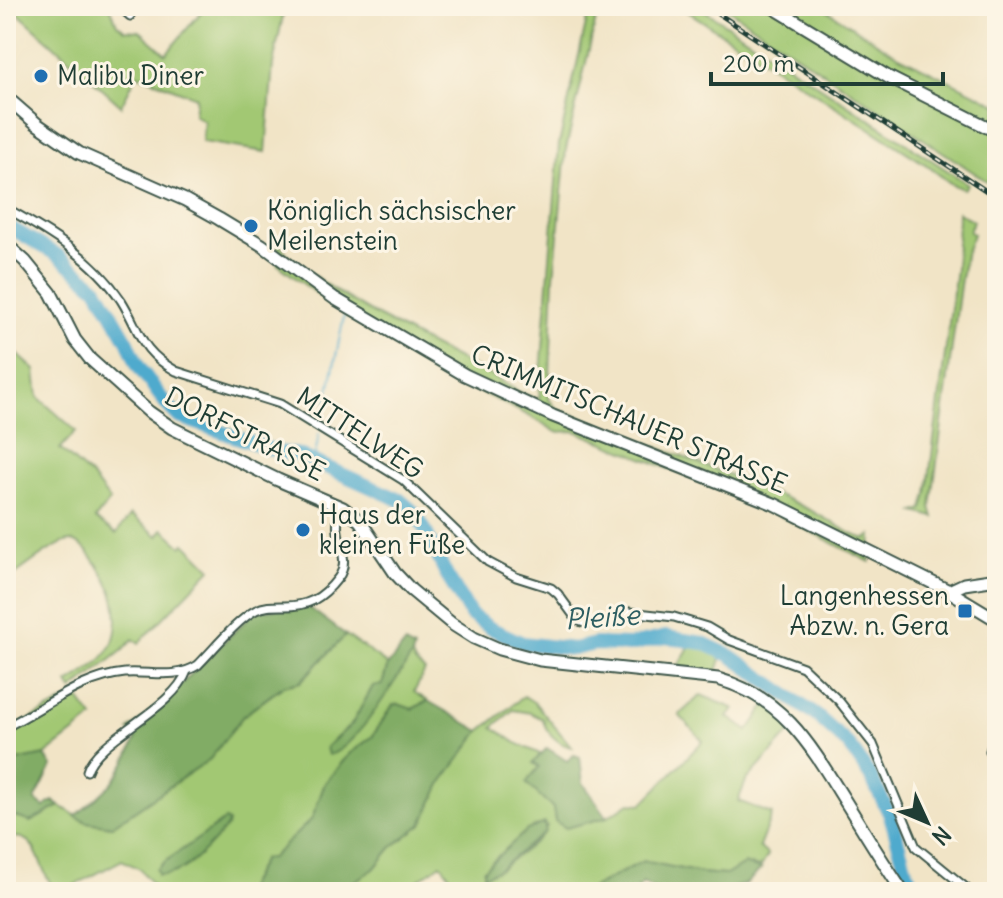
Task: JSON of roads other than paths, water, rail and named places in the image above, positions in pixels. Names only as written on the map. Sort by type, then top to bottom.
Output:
[{"type":"street","points":[[119,6],[130,16]]},
{"type":"street","points":[[771,6],[888,77],[997,132]]},
{"type":"street","name":"CRIMMITSCHAUER STRASSE","points":[[6,97],[37,124],[79,153],[185,200],[235,228],[334,298],[465,375],[553,416],[774,504],[949,591],[997,620]]},
{"type":"street","name":"MITTELWEG","points":[[6,208],[48,231],[85,261],[121,301],[144,346],[162,363],[176,371],[280,404],[393,474],[416,492],[488,562],[516,577],[551,588],[577,620],[584,623],[604,622],[629,612],[674,617],[794,662],[810,672],[839,701],[873,744],[916,847],[971,892]]},
{"type":"street","name":"DORFSTRASSE","points":[[6,244],[25,261],[51,293],[75,340],[90,359],[149,412],[172,428],[343,508],[360,521],[395,573],[452,624],[499,649],[540,660],[718,679],[753,693],[795,726],[812,748],[903,892]]},
{"type":"street","points":[[6,727],[97,679],[123,673],[171,674],[187,671],[198,665],[254,611],[269,606],[302,606],[314,602],[326,592],[345,565],[336,527],[337,515],[343,508]]},
{"type":"street","points":[[949,591],[964,584],[997,579]]},
{"type":"street","points":[[87,771],[93,758],[157,707],[182,681],[187,671]]},
{"type":"street","points":[[990,751],[997,728]]},
{"type":"waterway","name":"Pleiße","points":[[6,225],[59,256],[97,288],[138,366],[179,417],[279,452],[299,455],[400,500],[414,512],[423,526],[447,576],[471,615],[490,628],[523,643],[573,649],[595,644],[630,645],[666,637],[703,643],[731,656],[817,716],[849,745],[871,777],[890,815],[907,873],[917,892]]},
{"type":"waterway","points":[[322,426],[344,316]]},
{"type":"waterway","points":[[314,461],[319,434]]},
{"type":"railway","points":[[707,6],[997,198]]},
{"type":"place","name":"Malibu Diner","points":[[41,76]]},
{"type":"place","name":"Königlich sächsischer Meilenstein","points":[[251,226]]},
{"type":"place","name":"Haus der kleinen Füße","points":[[303,530]]},
{"type":"place","name":"Langenhessen Abzw. n. Gera","points":[[965,611]]}]
